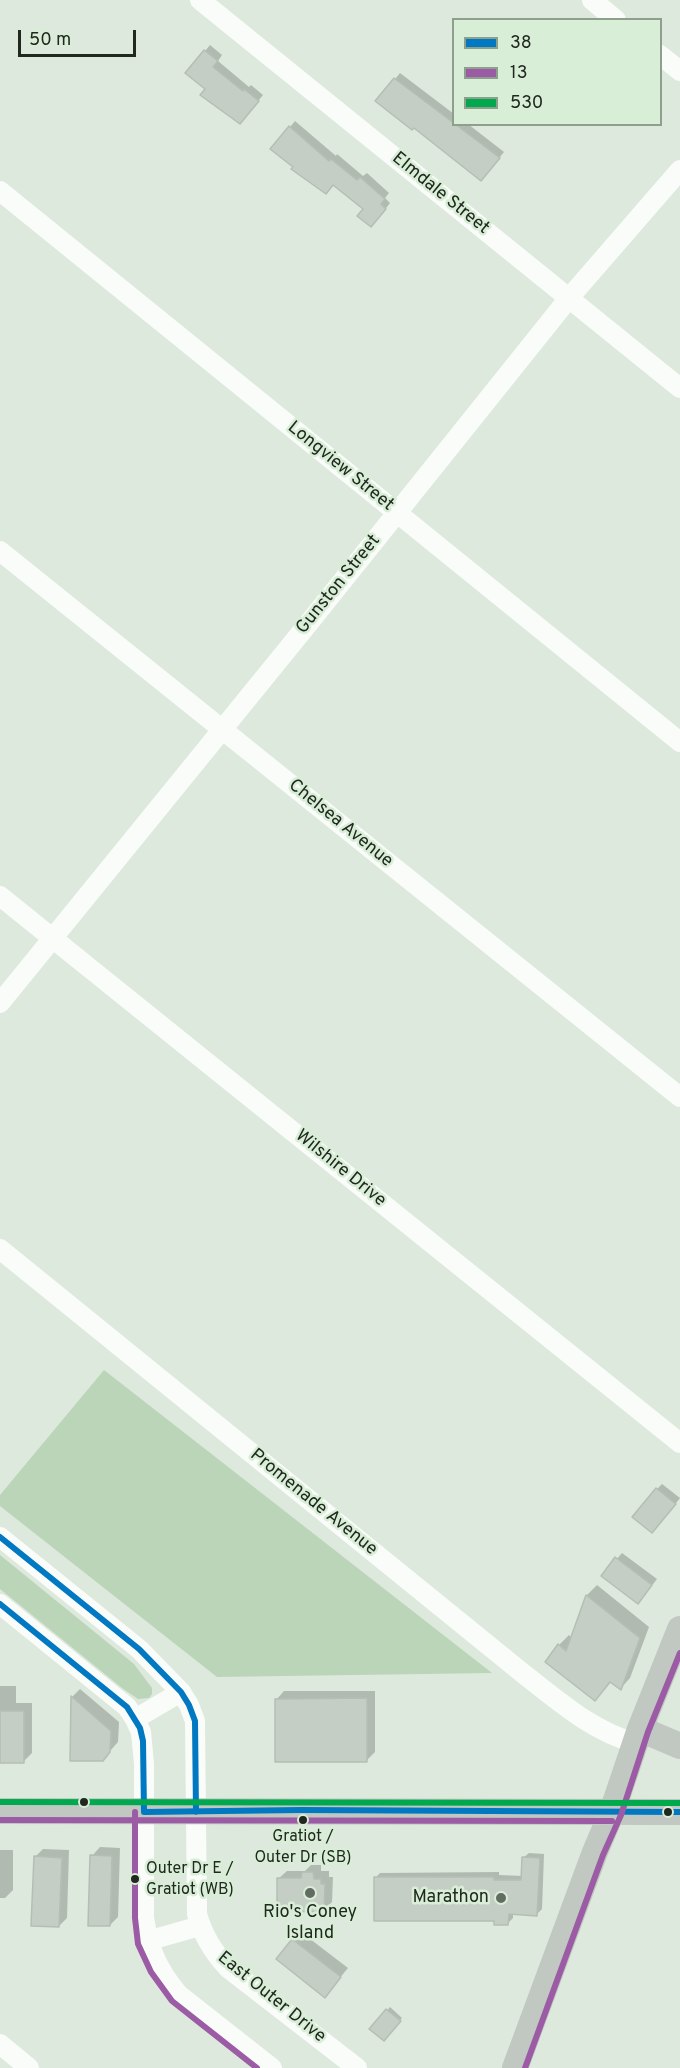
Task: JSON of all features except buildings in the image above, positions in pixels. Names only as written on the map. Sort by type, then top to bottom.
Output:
[{"type":"main road","points":[[515,2068],[612,1812],[637,1736],[680,1629]]},
{"type":"main road","points":[[637,1736],[680,1746]]},
{"type":"main road","points":[[0,1811],[680,1812]]},
{"type":"street","name":"Elmdale Street","points":[[200,0],[680,388]]},
{"type":"street","points":[[592,0],[614,18]]},
{"type":"street","points":[[662,57],[680,71]]},
{"type":"street","name":"Gunston Street","points":[[0,1003],[397,513],[480,407],[569,298],[680,170]]},
{"type":"street","name":"Longview Street","points":[[0,191],[680,742]]},
{"type":"street","name":"Chelsea Avenue","points":[[0,551],[680,1097]]},
{"type":"street","name":"Wilshire Drive","points":[[0,896],[680,1443]]},
{"type":"street","name":"Promenade Avenue","points":[[0,1250],[587,1723],[617,1738],[637,1736]]},
{"type":"street","name":"East Outer Drive","points":[[0,1537],[139,1649],[181,1692],[195,1721],[197,1914],[200,1926],[214,1953],[228,1968],[357,2068]]},
{"type":"street","points":[[0,1604],[127,1707],[135,1719],[141,1732],[144,1764],[144,1917],[147,1941],[159,1968],[178,1994],[272,2068]]},
{"type":"street","points":[[135,1719],[181,1692]]},
{"type":"street","points":[[147,1941],[200,1926]]},
{"type":"street","points":[[0,2044],[29,2068]]},
{"type":"green space","points":[[104,1370],[492,1673],[217,1677],[0,1506],[0,1495]]},
{"type":"green space","points":[[0,1555],[134,1664],[152,1688],[149,1698],[138,1699],[122,1688],[0,1589]]},
{"type":"transit line","name":"38","points":[[0,1537],[139,1649],[181,1692],[195,1721],[196,1812]]},
{"type":"transit line","name":"38","points":[[0,1604],[127,1707],[140,1728],[143,1741],[144,1812]]},
{"type":"transit line","name":"13","points":[[525,2068],[603,1855],[621,1815],[648,1732],[680,1653]]},
{"type":"transit line","name":"530","points":[[0,1802],[680,1803]]},
{"type":"transit line","name":"38","points":[[144,1812],[301,1810],[680,1812]]},
{"type":"transit line","name":"13","points":[[135,1812],[135,1918],[138,1944],[151,1972],[172,2001],[257,2068]]},
{"type":"transit line","name":"13","points":[[0,1820],[612,1821]]},
{"type":"place","name":"Gratiot / Outer Dr (SB)","points":[[303,1820]]},
{"type":"place","name":"Outer Dr E / Gratiot (WB)","points":[[135,1879]]},
{"type":"place","name":"Rio's Coney Island","points":[[310,1893]]},
{"type":"place","name":"Marathon","points":[[501,1898]]}]
